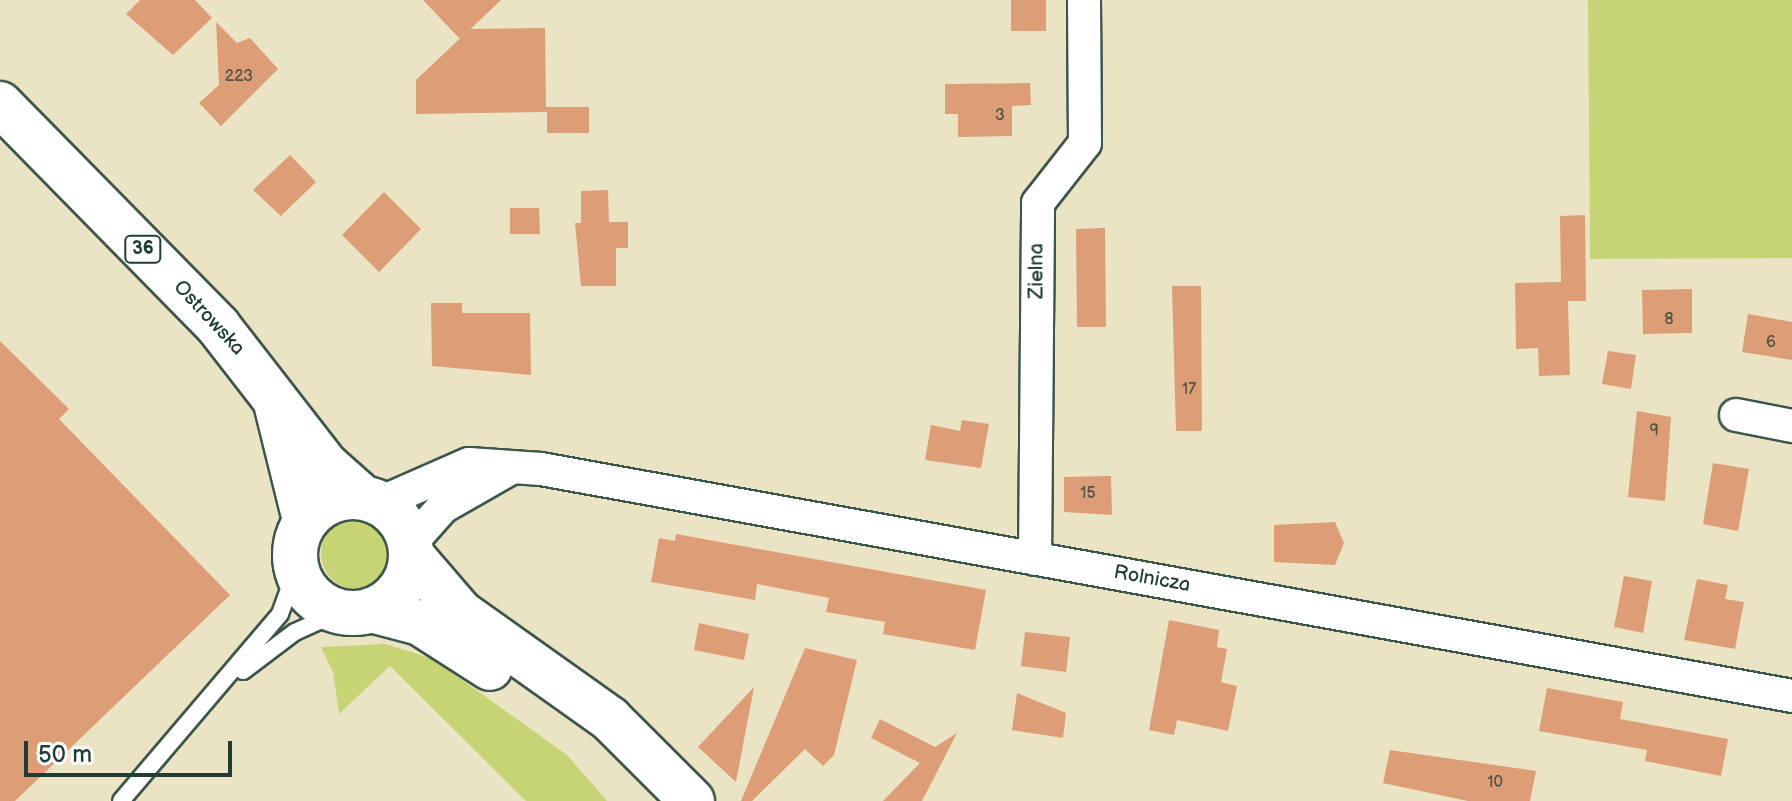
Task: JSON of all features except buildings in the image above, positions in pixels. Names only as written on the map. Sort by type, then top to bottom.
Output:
[{"type":"main road","name":"Ostrowska","points":[[0,104],[218,326],[276,402],[370,500]]},
{"type":"main road","name":"Ostrowska","points":[[276,402],[305,520]]},
{"type":"main road","points":[[305,520],[330,501],[370,500]]},
{"type":"main road","name":"36","points":[[370,500],[397,516],[411,550],[461,613],[610,719],[692,801]]},
{"type":"main road","name":"36","points":[[296,570],[294,549],[305,520]]},
{"type":"main road","points":[[355,611],[397,593],[411,550]]},
{"type":"main road","points":[[296,570],[312,597],[355,611],[420,623],[535,698],[655,801]]},
{"type":"street","name":"Zielna","points":[[1035,559],[1038,203],[1085,143],[1084,0]]},
{"type":"street","points":[[1736,415],[1792,426]]},
{"type":"street","name":"Rolnicza","points":[[370,500],[469,464],[511,468],[1792,696]]},
{"type":"street","points":[[411,550],[443,507],[511,468]]},
{"type":"lane","points":[[121,801],[226,684],[280,614],[296,570]]},
{"type":"lane","points":[[226,684],[295,632],[355,611]]},
{"type":"green space","points":[[1588,0],[1792,0],[1792,258],[1590,259]]},
{"type":"green space","points":[[358,516],[379,522],[389,532],[395,553],[389,574],[379,584],[358,590],[337,584],[327,574],[321,553],[327,532],[337,522]]},
{"type":"green space","points":[[386,644],[433,659],[567,755],[607,801],[526,801],[390,666],[339,714],[333,672],[321,647]]}]
